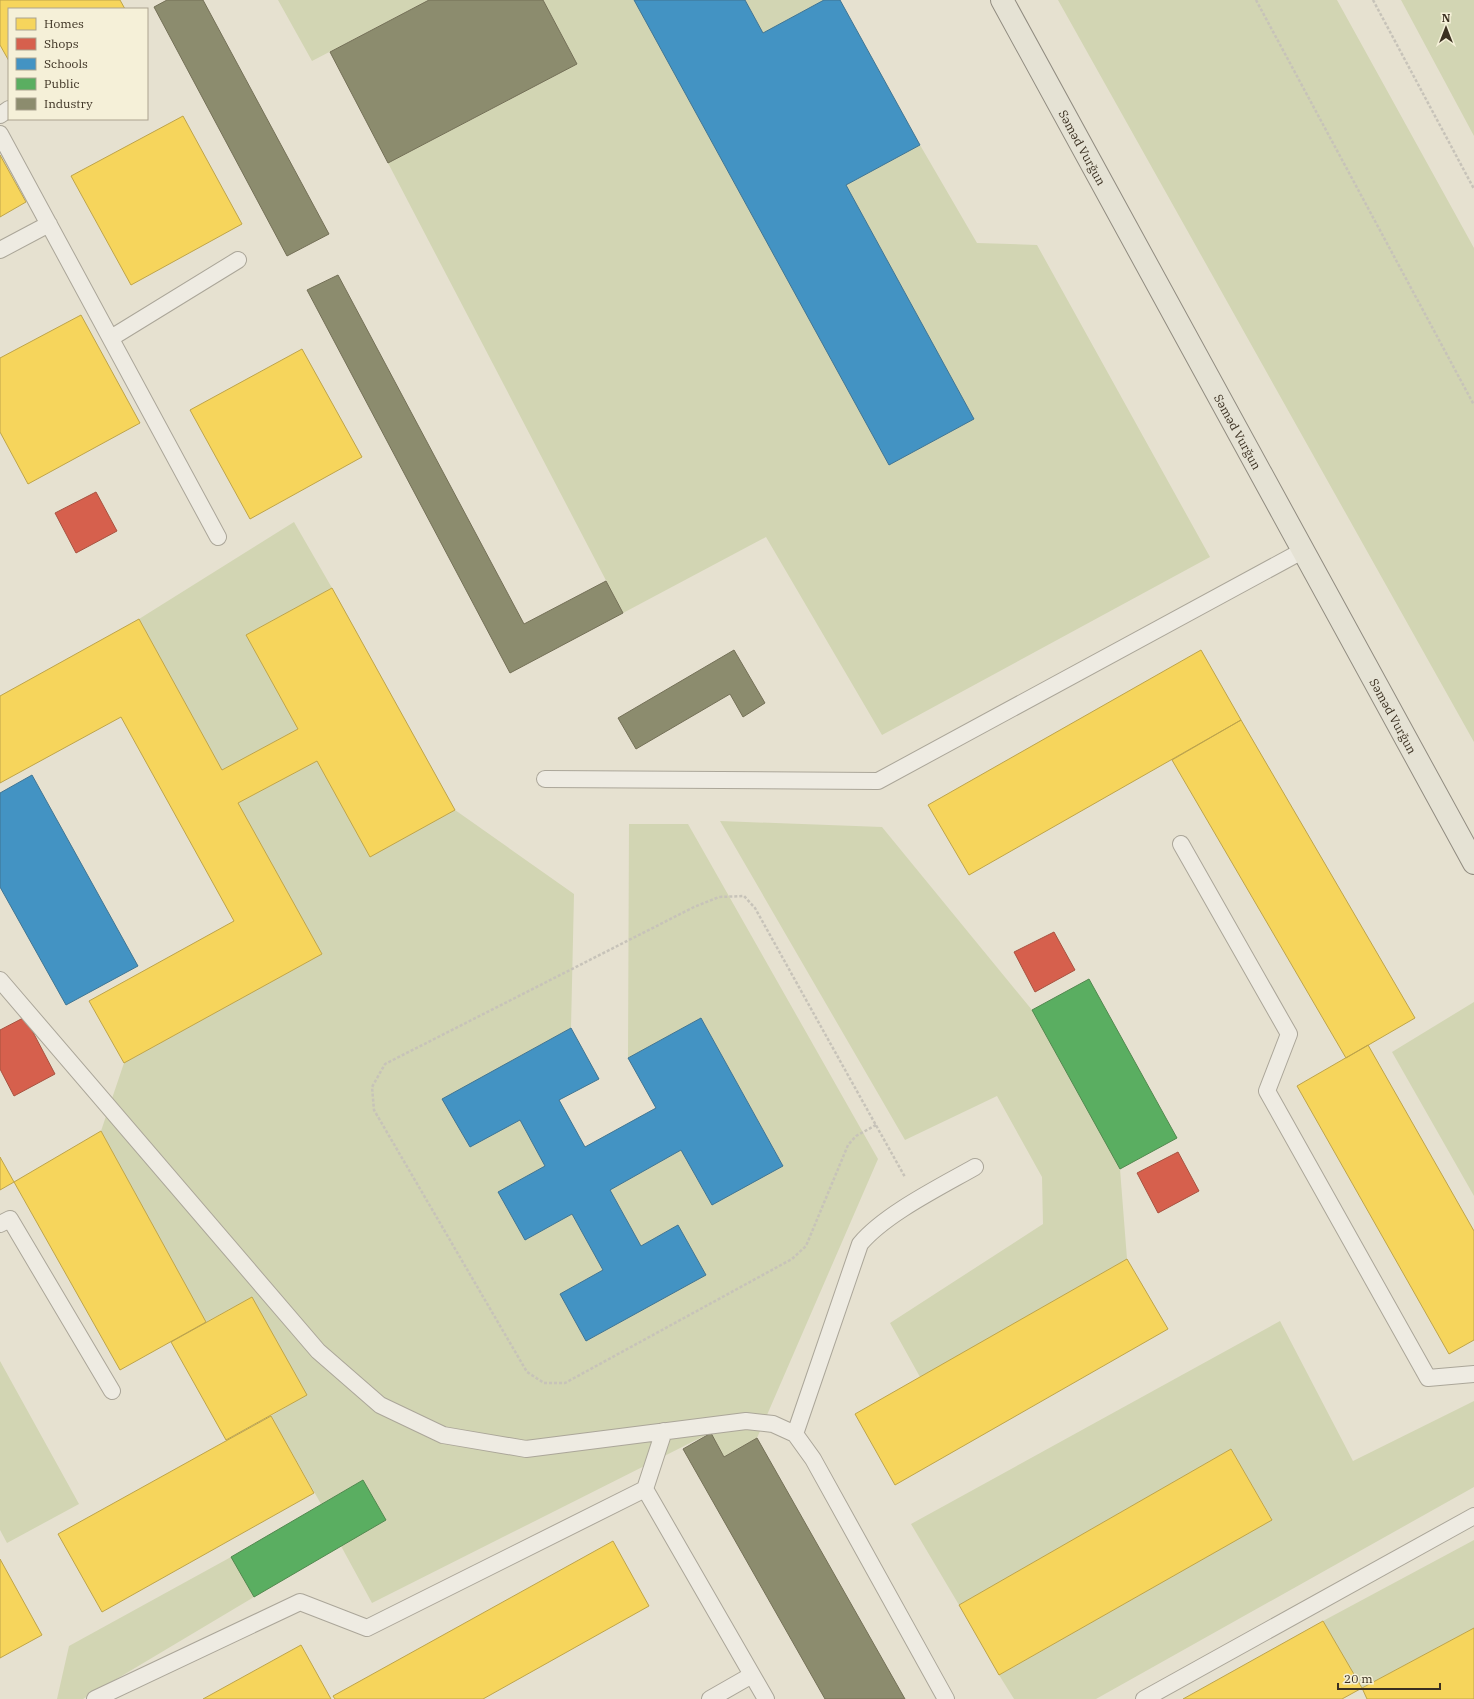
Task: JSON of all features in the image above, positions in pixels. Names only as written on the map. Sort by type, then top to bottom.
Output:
[{"type":"main road","name":"Səməd Vurğun","points":[[1002,0],[1474,863]]},
{"type":"lane","points":[[0,134],[218,537]]},
{"type":"lane","points":[[0,250],[49,224]]},
{"type":"lane","points":[[111,338],[238,260]]},
{"type":"lane","points":[[545,779],[878,781],[1304,550]]},
{"type":"lane","points":[[1181,844],[1289,1034],[1267,1090],[1270,1097],[1428,1378],[1474,1374]]},
{"type":"lane","points":[[0,980],[318,1351],[380,1405],[443,1435],[526,1449],[746,1421],[773,1424],[794,1434],[814,1459],[946,1699]]},
{"type":"lane","points":[[794,1434],[860,1244],[870,1232],[918,1200],[975,1167]]},
{"type":"lane","points":[[0,1224],[10,1218],[112,1390]]},
{"type":"lane","points":[[95,1699],[300,1602],[367,1628],[645,1489],[664,1431]]},
{"type":"lane","points":[[645,1489],[766,1699]]},
{"type":"lane","points":[[1144,1699],[1474,1516]]},
{"type":"lane","points":[[710,1699],[752,1675]]},
{"type":"path","points":[[1256,0],[1474,405]]},
{"type":"path","points":[[1373,0],[1474,189]]},
{"type":"path","points":[[876,1125],[856,1136],[848,1145],[806,1246],[792,1259],[565,1383],[544,1383],[527,1372],[374,1110],[372,1087],[385,1064],[694,907],[719,896],[744,896],[755,908],[918,1200]]},
{"type":"green space","points":[[278,0],[429,0],[312,61]]},
{"type":"green space","points":[[543,0],[634,0],[889,465],[974,419],[846,185],[920,145],[977,243],[1037,245],[1210,557],[882,735],[766,537],[623,613],[388,163],[577,64]]},
{"type":"green space","points":[[745,0],[824,0],[763,33]]},
{"type":"green space","points":[[1058,0],[1337,0],[1474,248],[1474,742]]},
{"type":"green space","points":[[1401,0],[1474,0],[1474,136]]},
{"type":"green space","points":[[294,522],[332,588],[246,635],[298,729],[222,770],[139,619]]},
{"type":"green space","points":[[317,761],[370,856],[455,810],[574,894],[571,1028],[443,1099],[470,1147],[520,1120],[545,1166],[498,1192],[525,1240],[572,1214],[603,1270],[560,1294],[586,1341],[705,1275],[678,1225],[641,1246],[610,1190],[681,1150],[712,1205],[783,1165],[701,1018],[628,1058],[629,824],[688,824],[878,1159],[757,1438],[724,1457],[710,1433],[372,1603],[341,1546],[386,1520],[363,1480],[321,1504],[271,1416],[306,1395],[252,1297],[206,1322],[101,1131],[124,1063],[322,954],[238,803]]},
{"type":"green space","points":[[720,821],[882,827],[1032,1010],[1120,1169],[1127,1259],[920,1377],[890,1323],[1043,1224],[1042,1177],[997,1096],[905,1140]]},
{"type":"green space","points":[[1474,1002],[1474,1196],[1392,1052]]},
{"type":"green space","points":[[1280,1321],[1353,1461],[1474,1401],[1474,1487],[1096,1699],[1014,1699],[999,1675],[1272,1519],[1231,1449],[959,1605],[911,1524]]},
{"type":"green space","points":[[0,1361],[79,1504],[7,1543],[0,1530]]},
{"type":"green space","points":[[1474,1540],[1474,1628],[1362,1688],[1323,1621]]},
{"type":"green space","points":[[231,1557],[254,1597],[83,1699],[57,1699],[69,1646]]},
{"type":"building: Homes","points":[[0,0],[120,0],[124,8],[8,8],[8,59],[0,45]]},
{"type":"building: Homes","points":[[183,116],[242,224],[131,285],[71,176]]},
{"type":"building: Homes","points":[[0,155],[26,202],[0,217]]},
{"type":"building: Homes","points":[[81,315],[140,423],[28,484],[0,432],[0,358]]},
{"type":"building: Homes","points":[[302,349],[362,457],[250,519],[190,410]]},
{"type":"building: Homes","points":[[332,588],[455,810],[370,857],[317,761],[238,803],[322,954],[124,1063],[89,1001],[234,921],[121,717],[0,783],[0,696],[139,619],[222,770],[298,729],[246,635]]},
{"type":"building: Homes","points":[[1201,650],[1241,720],[969,875],[928,805]]},
{"type":"building: Homes","points":[[1241,720],[1415,1018],[1346,1058],[1172,760]]},
{"type":"building: Homes","points":[[1368,1045],[1474,1231],[1474,1340],[1449,1354],[1297,1086]]},
{"type":"building: Homes","points":[[101,1131],[206,1322],[120,1370],[14,1182]]},
{"type":"building: Homes","points":[[0,1157],[14,1182],[0,1190]]},
{"type":"building: Homes","points":[[1127,1259],[1168,1329],[895,1485],[855,1414]]},
{"type":"building: Homes","points":[[252,1297],[307,1395],[226,1440],[171,1342]]},
{"type":"building: Homes","points":[[271,1416],[314,1493],[102,1612],[58,1534]]},
{"type":"building: Homes","points":[[1231,1449],[1272,1520],[999,1675],[959,1605]]},
{"type":"building: Homes","points":[[613,1541],[649,1606],[483,1699],[335,1699],[333,1696]]},
{"type":"building: Homes","points":[[0,1559],[42,1635],[0,1658]]},
{"type":"building: Homes","points":[[1323,1621],[1362,1688],[1342,1699],[1183,1699]]},
{"type":"building: Homes","points":[[1474,1628],[1474,1699],[1367,1699],[1362,1688]]},
{"type":"building: Homes","points":[[301,1645],[331,1699],[203,1699]]},
{"type":"building: Shops","points":[[96,492],[117,531],[76,553],[55,513]]},
{"type":"building: Shops","points":[[1054,932],[1075,970],[1035,992],[1014,952]]},
{"type":"building: Shops","points":[[25,1017],[55,1074],[14,1096],[0,1069],[0,1030]]},
{"type":"building: Shops","points":[[1178,1152],[1199,1191],[1158,1213],[1137,1173]]},
{"type":"building: Schools","points":[[634,0],[745,0],[763,33],[824,0],[840,0],[920,145],[846,185],[974,419],[889,465]]},
{"type":"building: Schools","points":[[32,775],[138,966],[66,1005],[0,887],[0,793]]},
{"type":"building: Schools","points":[[701,1018],[783,1166],[712,1205],[681,1150],[610,1190],[641,1246],[678,1225],[706,1275],[586,1341],[560,1294],[603,1270],[572,1214],[525,1240],[498,1192],[545,1166],[520,1120],[470,1147],[442,1099],[571,1028],[599,1079],[559,1100],[585,1147],[656,1108],[628,1058]]},
{"type":"building: Public","points":[[1089,979],[1177,1138],[1120,1169],[1032,1010]]},
{"type":"building: Public","points":[[363,1480],[386,1520],[254,1597],[231,1557]]},
{"type":"building: Industry","points":[[167,0],[203,0],[329,234],[287,256],[154,7]]},
{"type":"building: Industry","points":[[429,0],[543,0],[577,64],[388,163],[330,52]]},
{"type":"building: Industry","points":[[338,275],[524,624],[606,581],[623,613],[510,673],[307,290]]},
{"type":"building: Industry","points":[[734,650],[765,703],[743,717],[730,694],[636,749],[618,718]]},
{"type":"building: Industry","points":[[711,1433],[724,1457],[757,1438],[905,1699],[825,1699],[683,1449]]}]
